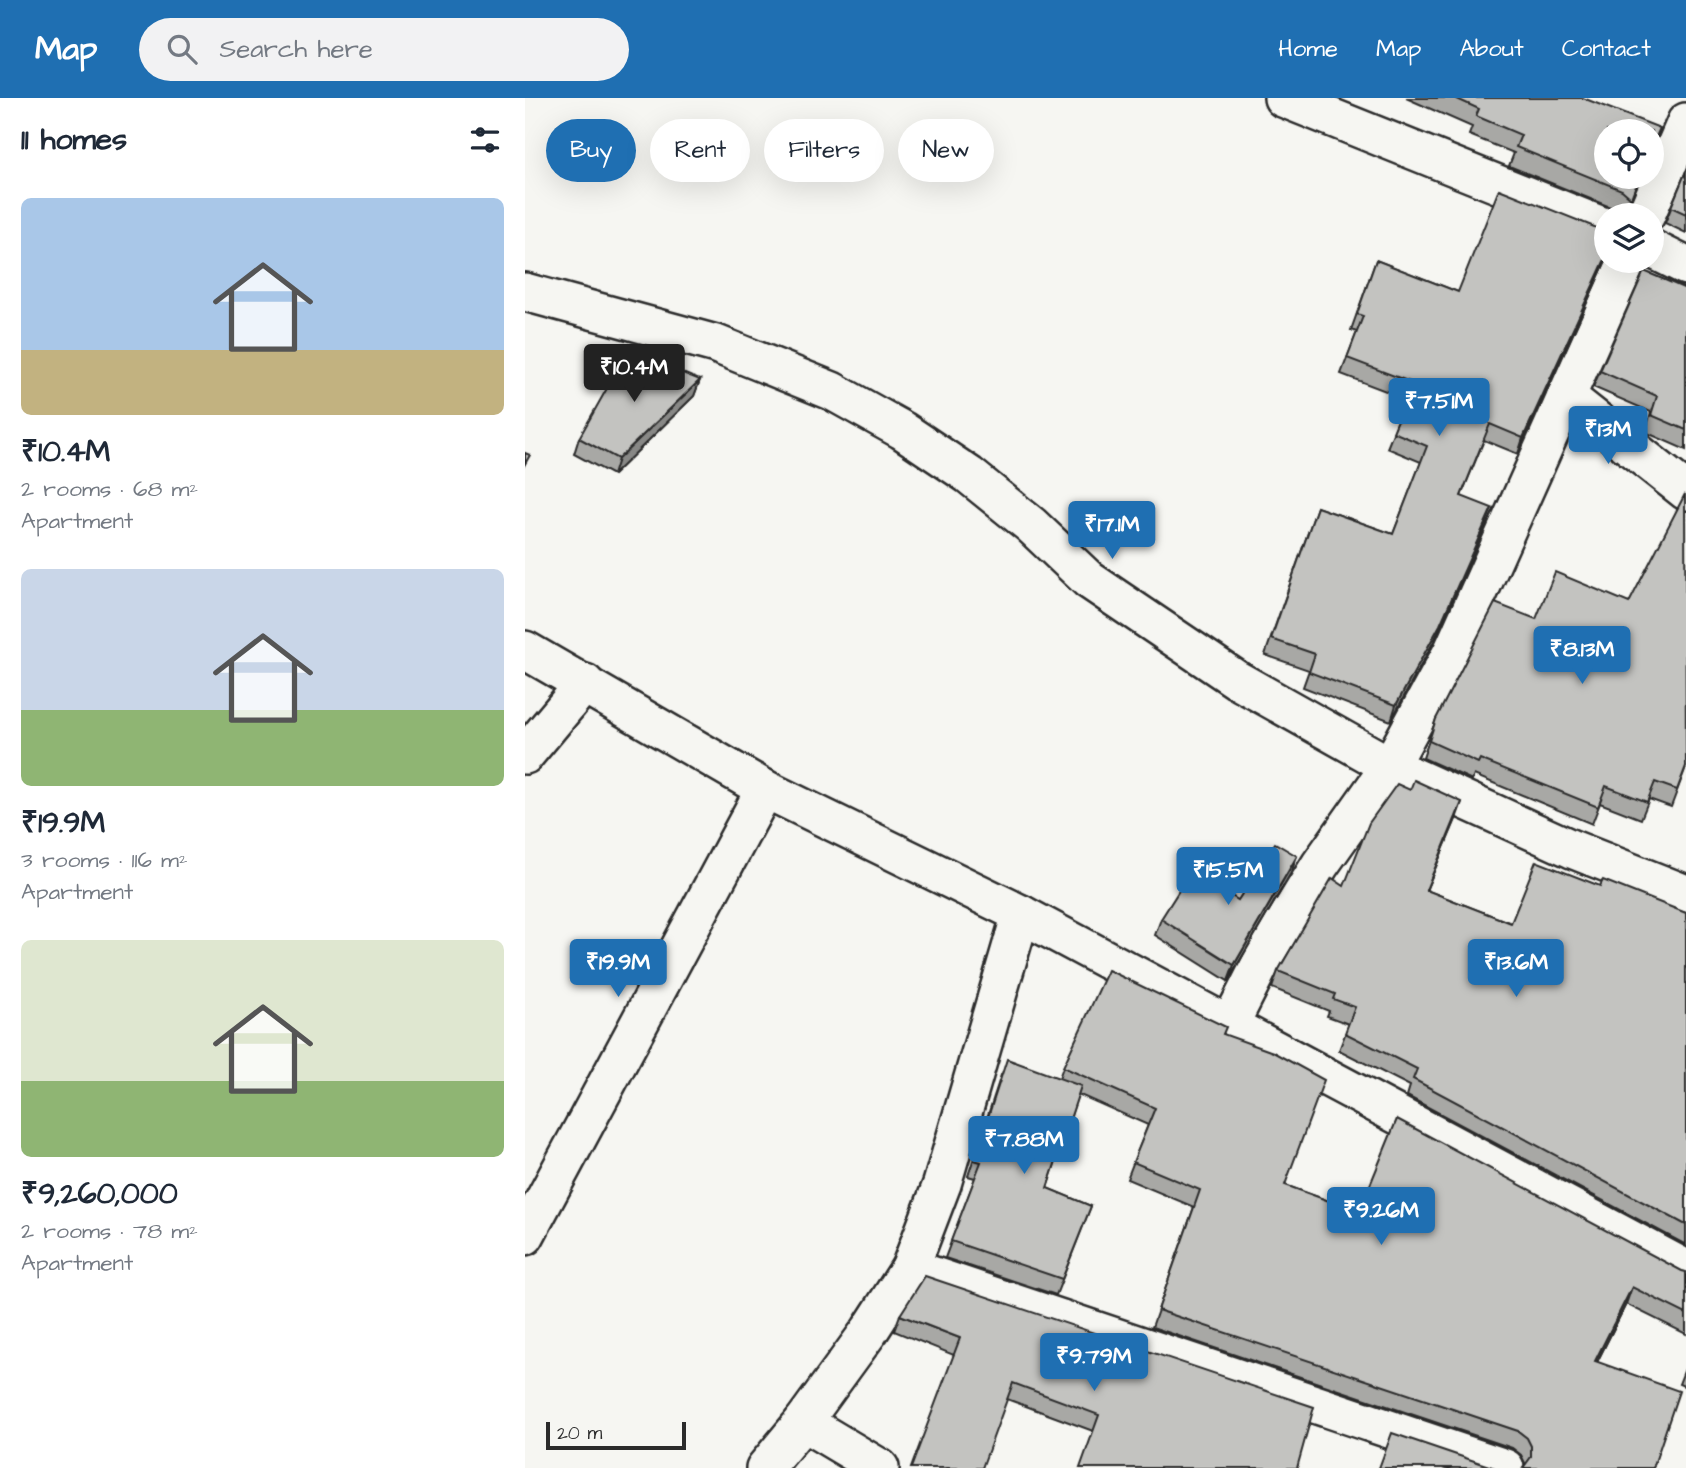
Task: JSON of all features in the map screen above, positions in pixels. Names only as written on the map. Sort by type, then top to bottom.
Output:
[{"type":"street","points":[[1283,98],[1594,224]]},
{"type":"street","points":[[1652,203],[1686,122]]},
{"type":"street","points":[[1664,254],[1686,266]]},
{"type":"street","points":[[1230,1024],[1268,951],[1320,865],[1390,766],[1453,650],[1622,273]]},
{"type":"street","points":[[525,292],[716,344],[786,371],[867,410],[969,475],[1031,525],[1089,580],[1237,680],[1390,766],[1572,849],[1686,894]]},
{"type":"street","points":[[1566,396],[1686,491]]},
{"type":"street","points":[[525,650],[765,789],[1021,914],[1686,1269]]},
{"type":"street","points":[[525,755],[585,683]]},
{"type":"street","points":[[525,1236],[765,789]]},
{"type":"street","points":[[765,1468],[803,1422],[910,1268],[942,1184],[1021,914]]},
{"type":"street","points":[[910,1268],[1505,1468]]},
{"type":"street","points":[[803,1422],[880,1468]]},
{"type":"building","points":[[1455,98],[1583,98],[1637,119],[1594,119],[1594,179],[1516,147],[1521,135],[1476,116],[1479,109]]},
{"type":"building","points":[[1686,171],[1686,214],[1671,207]]},
{"type":"building","points":[[1499,189],[1594,227],[1594,273],[1599,273],[1523,438],[1490,424],[1461,496],[1492,508],[1440,625],[1396,705],[1309,672],[1315,654],[1271,639],[1317,507],[1393,534],[1427,446],[1393,432],[1413,383],[1347,358],[1363,316],[1357,314],[1376,260],[1458,292]]},
{"type":"building","points":[[1620,189],[1634,189],[1631,198]]},
{"type":"building","points":[[1643,273],[1686,289],[1686,430],[1651,415],[1657,396],[1600,371]]},
{"type":"building","points":[[628,351],[700,380],[618,459],[579,438]]},
{"type":"building","points":[[1685,494],[1686,766],[1677,790],[1655,782],[1647,802],[1606,786],[1598,807],[1480,759],[1478,763],[1429,741],[1436,719],[1495,603],[1536,619],[1555,572],[1629,603]]},
{"type":"building","points":[[1414,780],[1462,802],[1426,890],[1511,923],[1536,861],[1600,886],[1603,880],[1686,913],[1686,1225],[1413,1079],[1417,1069],[1345,1033],[1355,1007],[1333,999],[1335,994],[1278,971],[1332,878],[1344,886],[1369,823],[1397,784],[1410,790]]},
{"type":"building","points":[[1275,843],[1297,856],[1234,965],[1161,919],[1192,870],[1238,900]]},
{"type":"building","points":[[1108,970],[1226,1027],[1223,1034],[1273,1052],[1324,1080],[1285,1185],[1359,1212],[1397,1119],[1686,1272],[1686,1314],[1632,1287],[1595,1361],[1679,1391],[1653,1468],[1523,1468],[1531,1457],[1531,1446],[1527,1438],[1518,1431],[1158,1310],[1200,1190],[1133,1162],[1155,1108],[1063,1067]]},
{"type":"building","points":[[1007,1059],[1081,1086],[1047,1188],[1091,1206],[1062,1279],[951,1241],[981,1162],[974,1160]]},
{"type":"building","points":[[925,1276],[1314,1407],[1297,1468],[1080,1468],[1099,1415],[1013,1383],[982,1468],[911,1468],[960,1338],[900,1315]]},
{"type":"building","points":[[1392,1433],[1495,1468],[1379,1468]]}]
